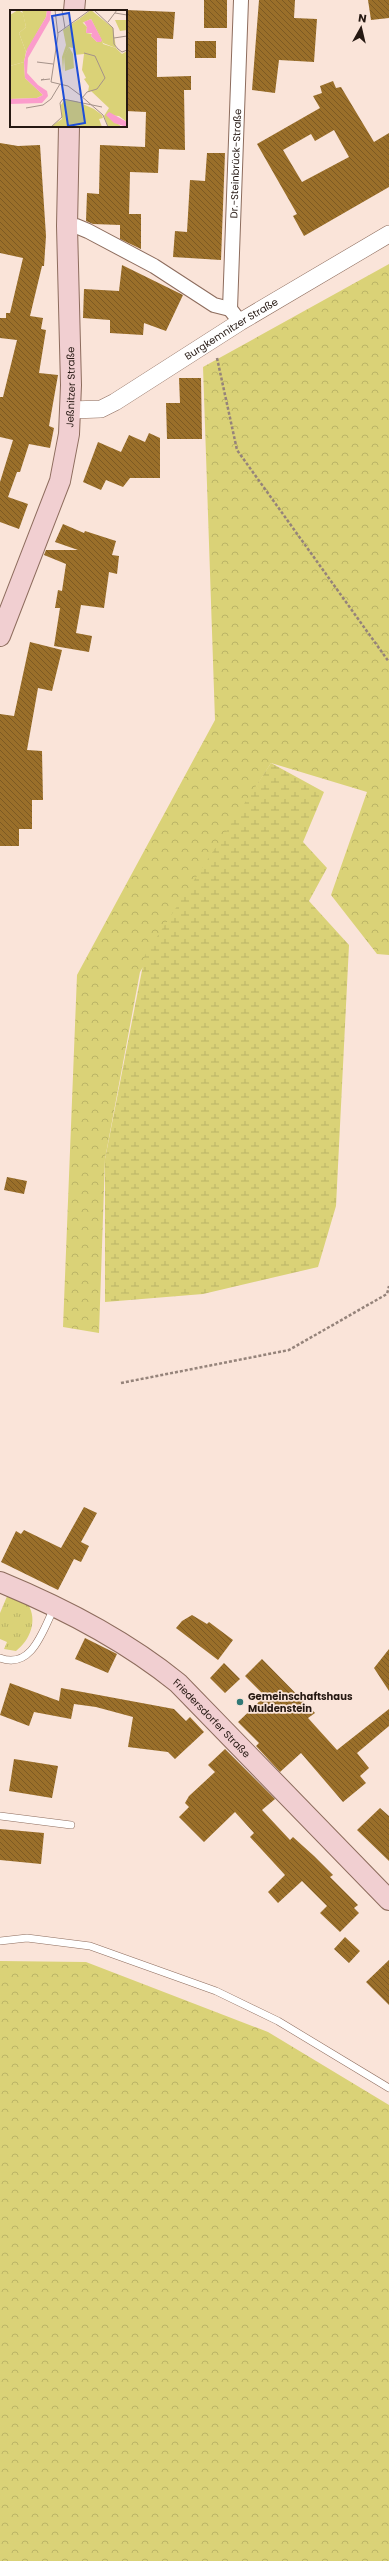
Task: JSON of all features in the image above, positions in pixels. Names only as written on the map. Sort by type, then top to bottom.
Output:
[{"type":"main road","points":[[74,10],[75,0]]},
{"type":"main road","name":"Jeßnitzer Straße","points":[[0,636],[60,481],[67,450],[71,410],[67,226],[69,127]]},
{"type":"main road","name":"Friedersdorfer Straße","points":[[0,1582],[54,1606],[141,1655],[178,1683],[389,1900]]},
{"type":"street","name":"Dr.-Steinbrück-Straße","points":[[230,309],[241,0]]},
{"type":"street","points":[[67,226],[76,226],[88,231],[154,266],[214,305],[230,309],[240,322]]},
{"type":"street","name":"Burgkemnitzer Straße","points":[[71,410],[101,409],[115,402],[240,322],[389,234]]},
{"type":"lane","points":[[0,1658],[10,1662],[26,1656],[37,1643],[54,1606]]},
{"type":"lane","points":[[0,1816],[71,1825]]},
{"type":"lane","points":[[0,1941],[28,1938],[90,1946],[216,1991],[278,2021],[389,2088]]},
{"type":"path","points":[[213,340],[237,450],[389,662]]},
{"type":"path","points":[[121,1383],[289,1350],[387,1294],[389,1286]]},
{"type":"green space","points":[[389,264],[389,955],[377,954],[331,895],[367,792],[271,763],[140,972],[105,1159],[99,1333],[63,1327],[77,975],[215,720],[203,367]]},
{"type":"green space","points":[[271,763],[324,792],[303,842],[327,868],[309,901],[349,945],[336,1206],[318,1267],[203,1294],[105,1302],[105,1159],[145,955]]},
{"type":"green space","points":[[8,1594],[28,1604],[32,1617],[29,1636],[16,1651],[4,1649],[7,1642],[0,1639],[0,1613]]},
{"type":"green space","points":[[0,1961],[86,1962],[268,2032],[389,2105],[389,2561],[0,2561]]},
{"type":"building","points":[[204,0],[227,0],[227,28],[204,28]]},
{"type":"building","points":[[259,0],[295,0],[294,18],[317,19],[314,62],[279,60],[275,93],[252,90]]},
{"type":"building","points":[[368,0],[389,0],[389,18],[371,20]]},
{"type":"building","points":[[127,10],[175,12],[173,39],[157,38],[157,77],[191,76],[191,90],[184,90],[185,150],[159,149],[158,173],[130,172],[129,214],[141,214],[141,249],[120,239],[120,225],[93,224],[86,221],[87,193],[99,194],[100,145],[145,147],[146,112],[127,111]]},
{"type":"building","points":[[195,41],[216,41],[216,58],[195,58]]},
{"type":"building","points":[[333,81],[336,88],[341,87],[374,142],[389,133],[389,187],[304,236],[293,216],[297,214],[257,144],[320,108],[313,96],[322,93],[320,86]],"holes":[[[334,130],[349,157],[302,182],[283,150],[311,134],[315,141]]]},
{"type":"building","points":[[0,143],[18,146],[40,145],[46,236],[44,266],[42,266],[30,316],[43,318],[41,329],[46,330],[39,373],[58,375],[49,426],[54,428],[50,448],[29,444],[20,472],[17,472],[8,497],[28,504],[19,529],[0,522],[0,482],[13,440],[0,437],[0,397],[3,397],[17,340],[0,338],[0,318],[6,318],[6,313],[10,313],[23,258],[0,253]]},
{"type":"building","points":[[207,153],[225,153],[221,260],[173,257],[175,231],[187,232],[190,180],[205,181]]},
{"type":"building","points":[[122,265],[183,295],[166,331],[144,323],[143,335],[110,333],[110,320],[83,318],[84,289],[119,291]]},
{"type":"building","points":[[179,378],[201,378],[202,439],[167,439],[166,403],[180,403]]},
{"type":"building","points":[[149,433],[160,438],[160,478],[130,478],[123,487],[106,480],[101,490],[83,482],[98,442],[121,452],[129,435],[145,442]]},
{"type":"building","points":[[63,524],[84,533],[85,531],[116,541],[112,555],[119,556],[117,574],[109,572],[104,608],[81,605],[76,633],[92,636],[89,652],[54,646],[60,608],[55,608],[58,590],[62,591],[66,564],[44,555],[46,550],[78,550],[55,542]]},
{"type":"building","points":[[30,642],[62,650],[52,691],[38,688],[27,750],[42,751],[43,800],[32,800],[32,829],[19,829],[19,846],[0,846],[0,714],[14,716]]},
{"type":"building","points":[[7,1177],[27,1181],[24,1194],[4,1190]]},
{"type":"building","points":[[84,1507],[97,1513],[81,1542],[89,1546],[81,1562],[74,1559],[58,1590],[1,1562],[16,1531],[21,1534],[24,1530],[61,1548]]},
{"type":"building","points":[[192,1615],[207,1624],[209,1622],[233,1640],[218,1660],[176,1628],[182,1621]]},
{"type":"building","points":[[85,1638],[117,1654],[108,1673],[75,1659]]},
{"type":"building","points":[[389,1649],[389,1691],[374,1668]]},
{"type":"building","points":[[262,1659],[315,1713],[308,1718],[337,1750],[389,1709],[389,1726],[357,1753],[369,1768],[360,1776],[366,1783],[343,1802],[301,1753],[280,1772],[256,1746],[259,1743],[238,1722],[265,1696],[245,1676]]},
{"type":"building","points":[[224,1663],[240,1679],[225,1693],[210,1678]]},
{"type":"building","points":[[10,1683],[59,1701],[61,1688],[174,1709],[186,1721],[190,1717],[204,1732],[175,1759],[168,1752],[128,1747],[133,1717],[96,1707],[74,1704],[71,1719],[34,1712],[29,1726],[0,1715]]},
{"type":"building","points":[[225,1749],[275,1799],[262,1810],[290,1840],[293,1837],[314,1856],[333,1875],[330,1877],[358,1905],[354,1908],[359,1913],[340,1932],[320,1913],[327,1906],[302,1881],[278,1903],[268,1892],[285,1875],[250,1837],[254,1833],[235,1812],[204,1842],[179,1817],[189,1807],[185,1803],[189,1796],[215,1772],[208,1765]]},
{"type":"building","points":[[14,1759],[58,1766],[52,1798],[9,1791]]},
{"type":"building","points":[[380,1808],[389,1816],[389,1861],[357,1830]]},
{"type":"building","points":[[0,1829],[44,1833],[41,1864],[0,1860]]},
{"type":"building","points":[[345,1937],[360,1951],[349,1963],[334,1949]]},
{"type":"building","points":[[389,1960],[389,2005],[366,1982]]},
{"type":"place","name":"Gemeinschaftshaus Muldenstein","points":[[240,1702]]}]
